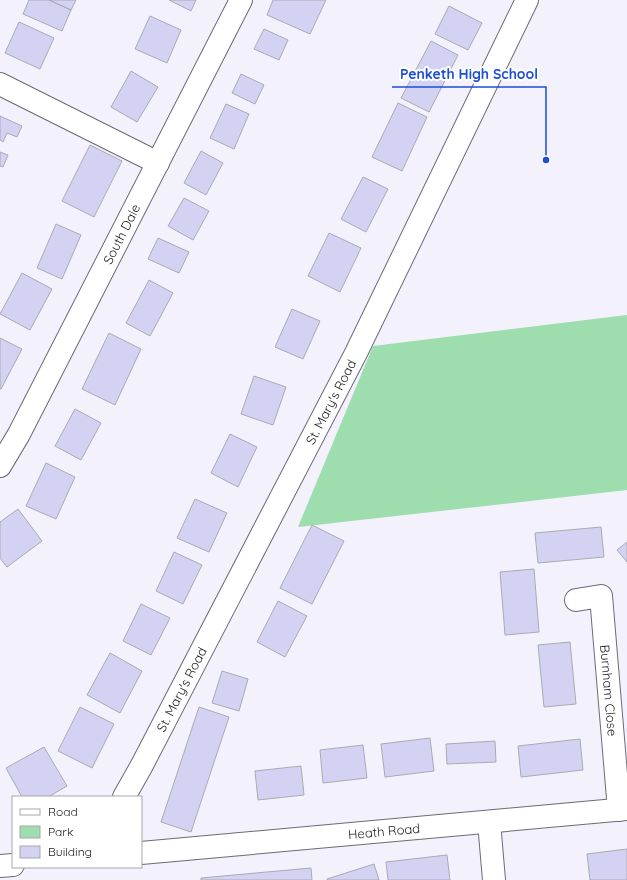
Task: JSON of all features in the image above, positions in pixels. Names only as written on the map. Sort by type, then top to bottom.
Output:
[{"type":"street","name":"South Dale","points":[[0,466],[19,434],[241,0]]},
{"type":"street","name":"St. Mary's Road","points":[[125,796],[356,353],[527,0]]},
{"type":"street","points":[[0,84],[158,163]]},
{"type":"street","name":"Burnham Close","points":[[576,600],[601,596],[623,809]]},
{"type":"street","name":"Heath Road","points":[[142,853],[623,809]]},
{"type":"street","points":[[489,822],[494,880]]},
{"type":"street","points":[[0,866],[12,865]]},
{"type":"green space","points":[[627,315],[627,490],[298,527],[373,346]]},
{"type":"building","points":[[29,0],[49,0],[71,10],[62,31],[23,14]]},
{"type":"building","points":[[49,0],[76,0],[71,10]]},
{"type":"building","points":[[169,0],[196,0],[191,11]]},
{"type":"building","points":[[273,0],[326,0],[310,34],[267,15]]},
{"type":"building","points":[[449,6],[482,23],[468,50],[435,34]]},
{"type":"building","points":[[150,16],[181,30],[167,63],[135,49]]},
{"type":"building","points":[[19,22],[54,38],[40,69],[5,53]]},
{"type":"building","points":[[264,29],[288,40],[279,60],[254,49]]},
{"type":"building","points":[[431,41],[458,55],[429,112],[401,98]]},
{"type":"building","points":[[131,71],[158,87],[137,122],[111,107]]},
{"type":"building","points":[[241,74],[264,85],[255,104],[232,93]]},
{"type":"building","points":[[398,103],[427,117],[402,171],[372,157]]},
{"type":"building","points":[[226,104],[249,114],[234,149],[210,138]]},
{"type":"building","points":[[0,116],[22,126],[17,137],[7,133],[3,142],[0,140]]},
{"type":"building","points":[[90,145],[122,161],[94,217],[62,201]]},
{"type":"building","points":[[201,151],[223,163],[206,195],[184,183]]},
{"type":"building","points":[[0,152],[8,155],[3,167],[0,166]]},
{"type":"building","points":[[363,177],[388,189],[366,232],[341,219]]},
{"type":"building","points":[[184,198],[209,211],[193,240],[168,226]]},
{"type":"building","points":[[56,224],[81,235],[62,279],[37,268]]},
{"type":"building","points":[[329,233],[361,248],[340,292],[308,276]]},
{"type":"building","points":[[158,238],[189,252],[179,273],[148,259]]},
{"type":"building","points":[[22,273],[52,289],[30,330],[0,314]]},
{"type":"building","points":[[149,280],[173,293],[150,336],[126,323]]},
{"type":"building","points":[[292,309],[320,321],[303,359],[275,347]]},
{"type":"building","points":[[109,333],[141,349],[115,405],[82,389]]},
{"type":"building","points":[[0,338],[22,349],[1,389],[0,389]]},
{"type":"building","points":[[254,376],[286,387],[273,425],[241,414]]},
{"type":"building","points":[[75,409],[101,423],[81,460],[55,446]]},
{"type":"building","points":[[230,434],[257,447],[238,487],[211,473]]},
{"type":"building","points":[[46,463],[75,477],[56,519],[26,506]]},
{"type":"building","points":[[195,499],[227,513],[209,552],[177,538]]},
{"type":"building","points":[[18,509],[42,541],[7,567],[0,558],[0,522]]},
{"type":"building","points":[[312,525],[344,541],[312,604],[280,588]]},
{"type":"building","points":[[601,527],[604,557],[538,563],[535,533]]},
{"type":"building","points":[[627,542],[627,562],[617,550]]},
{"type":"building","points":[[174,552],[202,565],[183,604],[156,591]]},
{"type":"building","points":[[534,569],[539,632],[505,635],[500,572]]},
{"type":"building","points":[[278,601],[307,616],[285,657],[257,642]]},
{"type":"building","points":[[141,604],[170,618],[151,655],[123,641]]},
{"type":"building","points":[[570,642],[576,704],[544,707],[538,645]]},
{"type":"building","points":[[110,653],[142,671],[120,713],[87,695]]},
{"type":"building","points":[[222,671],[248,679],[239,711],[212,703]]},
{"type":"building","points":[[80,707],[114,724],[92,768],[58,751]]},
{"type":"building","points":[[199,707],[229,717],[191,832],[161,822]]},
{"type":"building","points":[[430,738],[434,771],[385,777],[381,744]]},
{"type":"building","points":[[580,739],[583,770],[521,777],[518,746]]},
{"type":"building","points":[[495,741],[496,762],[447,764],[446,744]]},
{"type":"building","points":[[363,745],[367,778],[323,783],[320,750]]},
{"type":"building","points":[[44,747],[67,786],[50,796],[21,796],[6,768]]},
{"type":"building","points":[[301,766],[304,795],[258,800],[255,771]]},
{"type":"building","points":[[627,849],[627,880],[590,880],[587,854]]},
{"type":"building","points":[[447,855],[450,880],[388,880],[386,862]]},
{"type":"building","points":[[374,864],[379,880],[327,880],[327,879]]},
{"type":"building","points":[[311,868],[312,880],[201,880],[201,878]]},
{"type":"place","name":"Penketh High School","points":[[546,160]]}]
